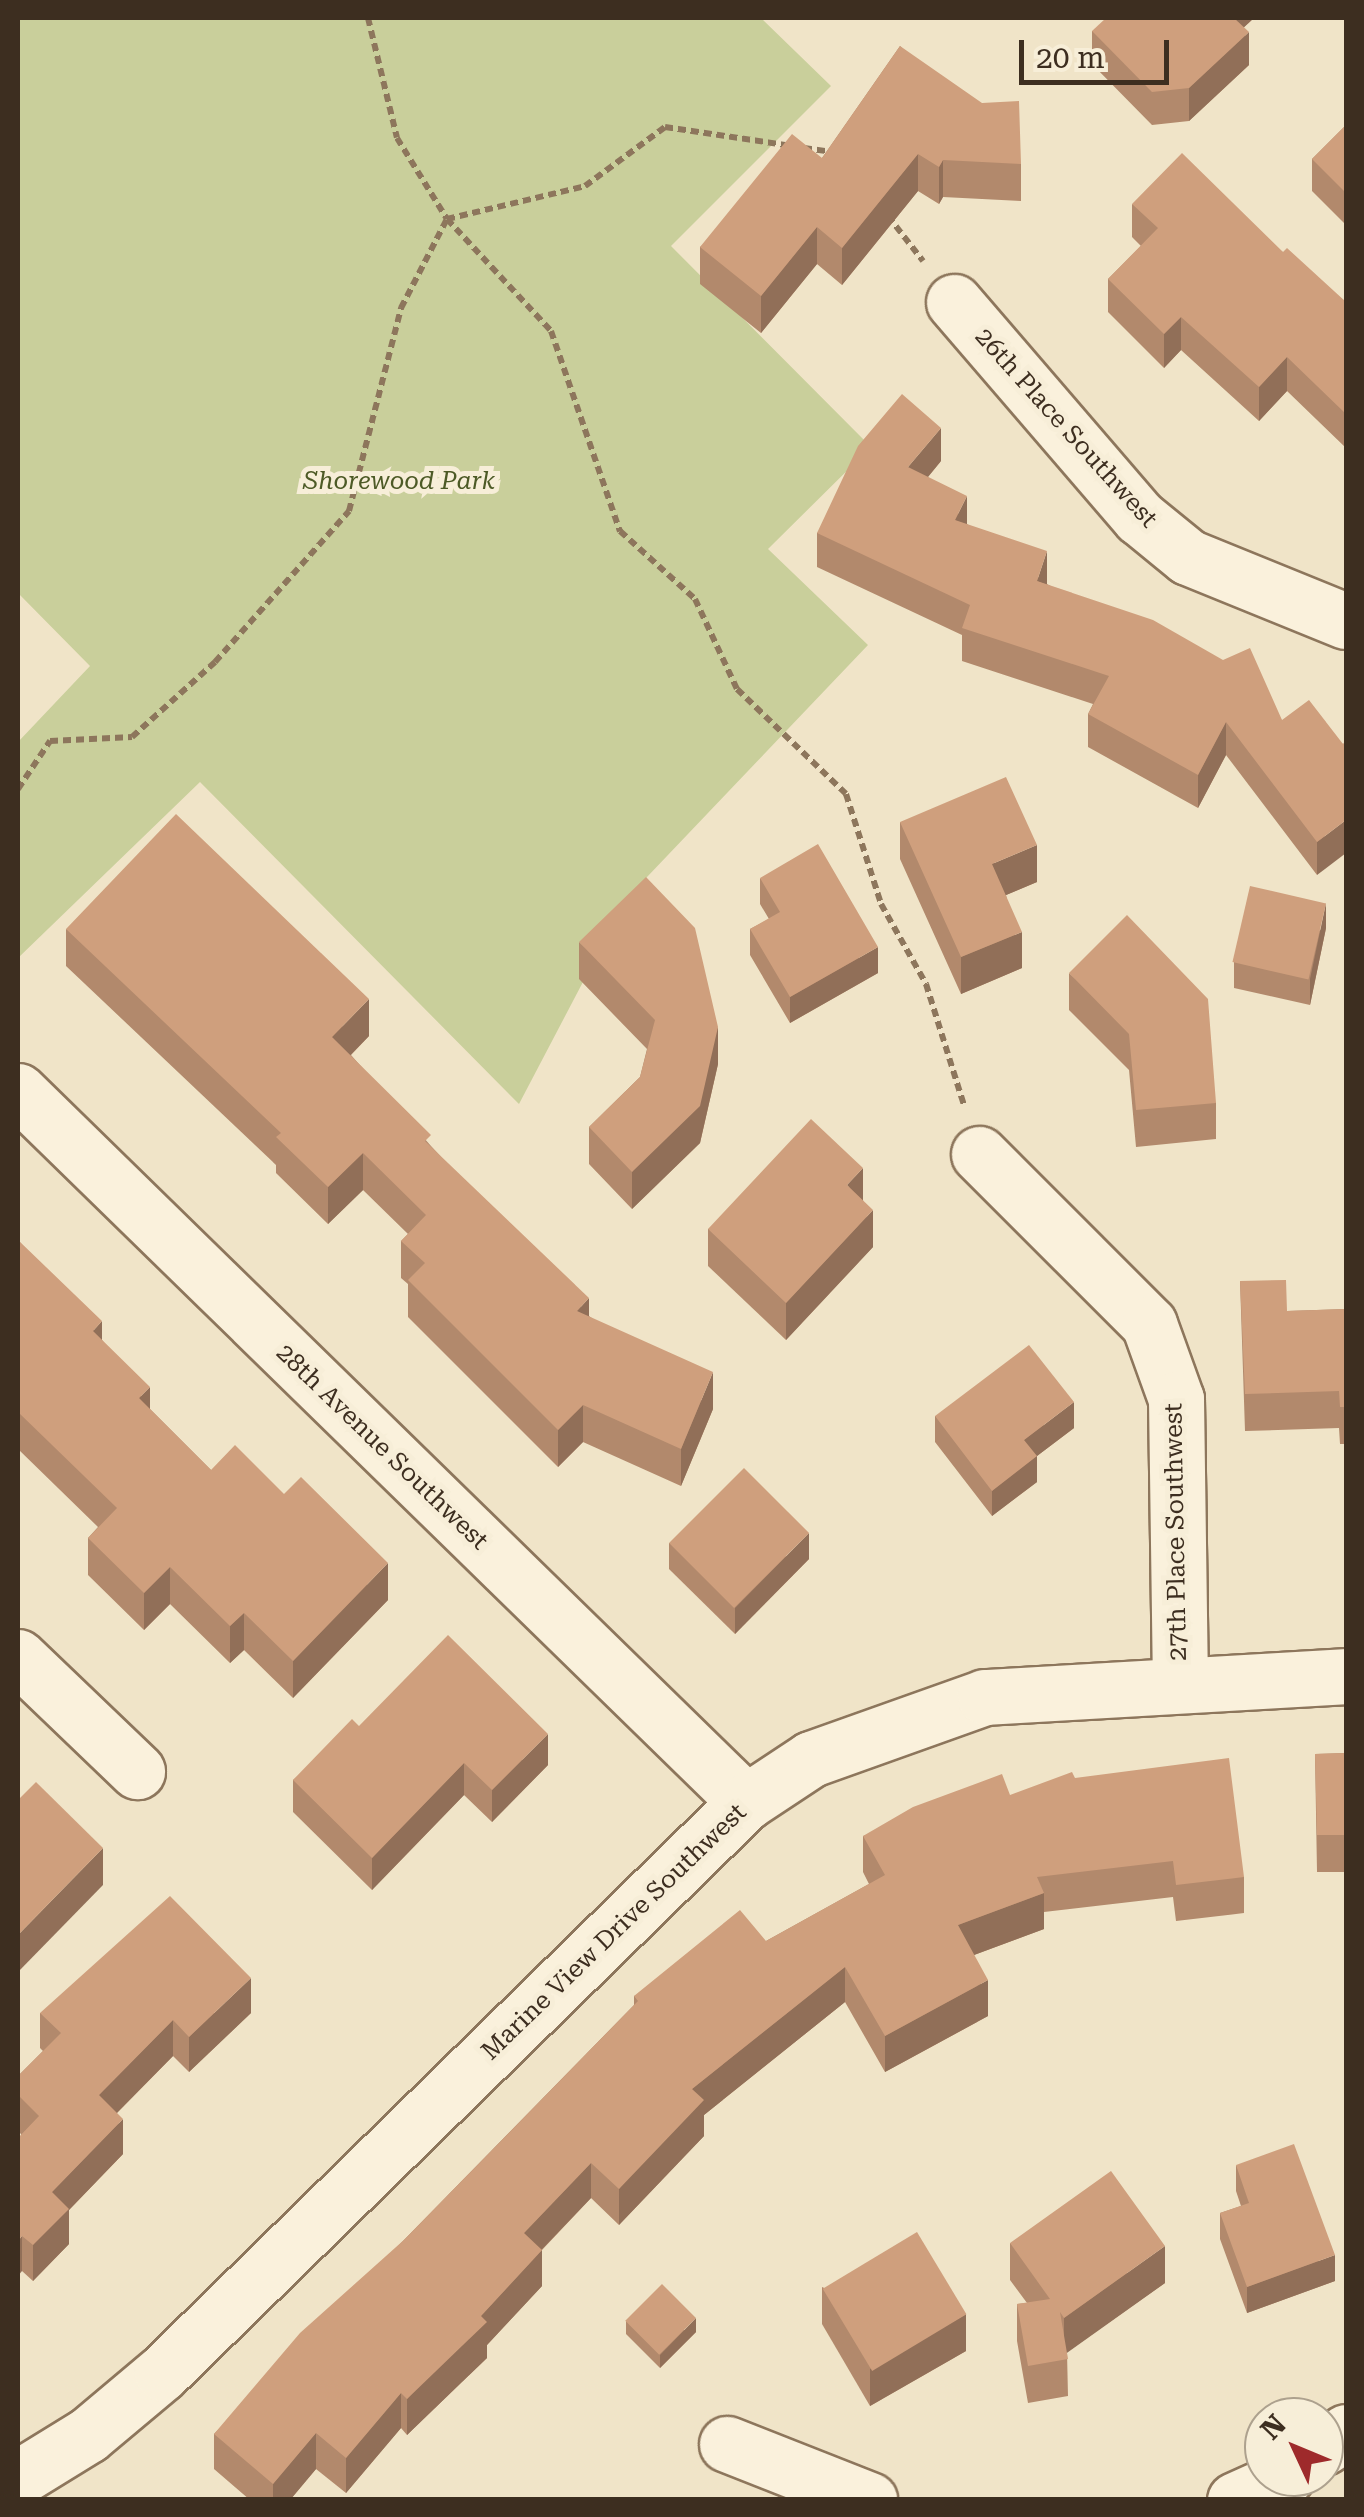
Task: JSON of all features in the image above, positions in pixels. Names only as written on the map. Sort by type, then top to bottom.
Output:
[{"type":"street","name":"26th Place Southwest","points":[[954,302],[1152,527],[1188,557],[1346,621]]},
{"type":"street","name":"28th Avenue Southwest","points":[[18,1092],[746,1802]]},
{"type":"street","name":"27th Place Southwest","points":[[979,1154],[1149,1324],[1176,1399],[1180,1684]]},
{"type":"street","points":[[18,1657],[137,1771]]},
{"type":"street","name":"Marine View Drive Southwest","points":[[18,2478],[88,2435],[162,2372],[746,1802],[811,1759],[985,1697],[1346,1676]]},
{"type":"street","points":[[727,2444],[868,2500]]},
{"type":"path","points":[[368,18],[397,138],[447,220],[551,331],[620,531],[694,599],[737,688],[846,794],[881,904],[926,984],[979,1154]]},
{"type":"path","points":[[18,789],[50,741],[132,736],[216,662],[350,511],[401,308],[447,220],[585,186],[664,126],[840,153]]},
{"type":"path","points":[[886,213],[954,302]]},
{"type":"green space","name":"Shorewood Park","points":[[18,18],[761,18],[831,86],[671,246],[871,447],[768,549],[868,645],[627,898],[519,1104],[200,782],[18,958],[18,742],[90,666],[18,593]]},
{"type":"building","points":[[1106,18],[1234,18],[1249,32],[1189,88],[1152,92],[1092,31]]},
{"type":"building","points":[[900,46],[982,103],[1019,101],[1021,164],[943,160],[939,167],[918,154],[842,248],[817,227],[761,296],[700,247],[792,134],[822,158]]},
{"type":"building","points":[[1346,125],[1346,193],[1312,159]]},
{"type":"building","points":[[1182,153],[1283,252],[1287,248],[1346,302],[1346,414],[1287,357],[1259,387],[1181,317],[1164,334],[1108,279],[1158,228],[1132,204]]},
{"type":"building","points":[[902,394],[941,428],[908,467],[967,496],[955,520],[1047,551],[1037,581],[1153,620],[1223,660],[1250,648],[1282,720],[1309,700],[1343,744],[1346,740],[1346,820],[1317,842],[1226,722],[1198,775],[1088,714],[1109,676],[962,628],[970,605],[817,533],[858,446]]},
{"type":"building","points":[[1006,777],[1037,845],[992,864],[1022,932],[961,957],[900,822]]},
{"type":"building","points":[[176,814],[369,999],[332,1037],[431,1135],[425,1141],[589,1298],[577,1311],[713,1372],[681,1449],[583,1405],[558,1430],[408,1280],[425,1263],[401,1241],[426,1215],[363,1153],[328,1187],[276,1137],[281,1133],[66,929]]},
{"type":"building","points":[[818,844],[878,947],[790,997],[750,929],[780,912],[760,878]]},
{"type":"building","points":[[646,877],[695,928],[718,1027],[700,1106],[632,1172],[589,1127],[640,1077],[655,1020],[579,942]]},
{"type":"building","points":[[1250,886],[1326,904],[1308,980],[1232,962]]},
{"type":"building","points":[[1127,915],[1208,999],[1216,1103],[1136,1110],[1129,1034],[1069,973]]},
{"type":"building","points":[[811,1119],[863,1168],[847,1185],[873,1210],[786,1303],[708,1229]]},
{"type":"building","points":[[18,1240],[102,1321],[93,1331],[150,1387],[139,1398],[211,1470],[235,1445],[284,1494],[301,1477],[388,1563],[293,1661],[244,1613],[230,1626],[170,1567],[144,1593],[88,1538],[117,1508],[18,1412]]},
{"type":"building","points":[[1286,1280],[1287,1311],[1346,1309],[1346,1407],[1340,1407],[1339,1391],[1245,1394],[1240,1281]]},
{"type":"building","points":[[1029,1345],[1074,1402],[1024,1440],[1037,1456],[992,1491],[935,1416]]},
{"type":"building","points":[[744,1468],[809,1533],[734,1608],[669,1543]]},
{"type":"building","points":[[448,1635],[548,1734],[492,1790],[464,1763],[372,1858],[293,1780],[352,1719],[359,1726]]},
{"type":"building","points":[[1346,1753],[1346,1860],[1344,1835],[1317,1835],[1315,1754]]},
{"type":"building","points":[[1229,1758],[1244,1877],[1176,1885],[1173,1861],[1037,1877],[1044,1893],[958,1925],[988,1980],[885,2036],[845,1967],[692,2089],[704,2100],[619,2189],[591,2163],[524,2233],[542,2250],[481,2316],[487,2322],[407,2399],[401,2393],[346,2458],[316,2433],[273,2484],[214,2434],[300,2333],[405,2239],[638,2001],[634,1996],[740,1910],[766,1941],[885,1875],[863,1836],[913,1807],[1002,1774],[1010,1795],[1072,1772],[1075,1778]]},
{"type":"building","points":[[36,1782],[103,1848],[18,1935],[18,1800]]},
{"type":"building","points":[[170,1896],[251,1978],[189,2037],[173,2020],[99,2095],[123,2119],[52,2192],[69,2209],[33,2245],[22,2236],[18,2241],[18,2138],[39,2116],[18,2095],[18,2076],[61,2033],[40,2013]]},
{"type":"building","points":[[1294,2144],[1335,2255],[1247,2287],[1220,2213],[1249,2203],[1236,2165]]},
{"type":"building","points":[[1111,2171],[1165,2246],[1064,2318],[1060,2312],[1068,2359],[1028,2366],[1017,2304],[1050,2299],[1010,2243]]},
{"type":"building","points":[[917,2232],[966,2314],[872,2371],[823,2289]]},
{"type":"building","points":[[662,2284],[696,2318],[659,2355],[625,2321]]}]
